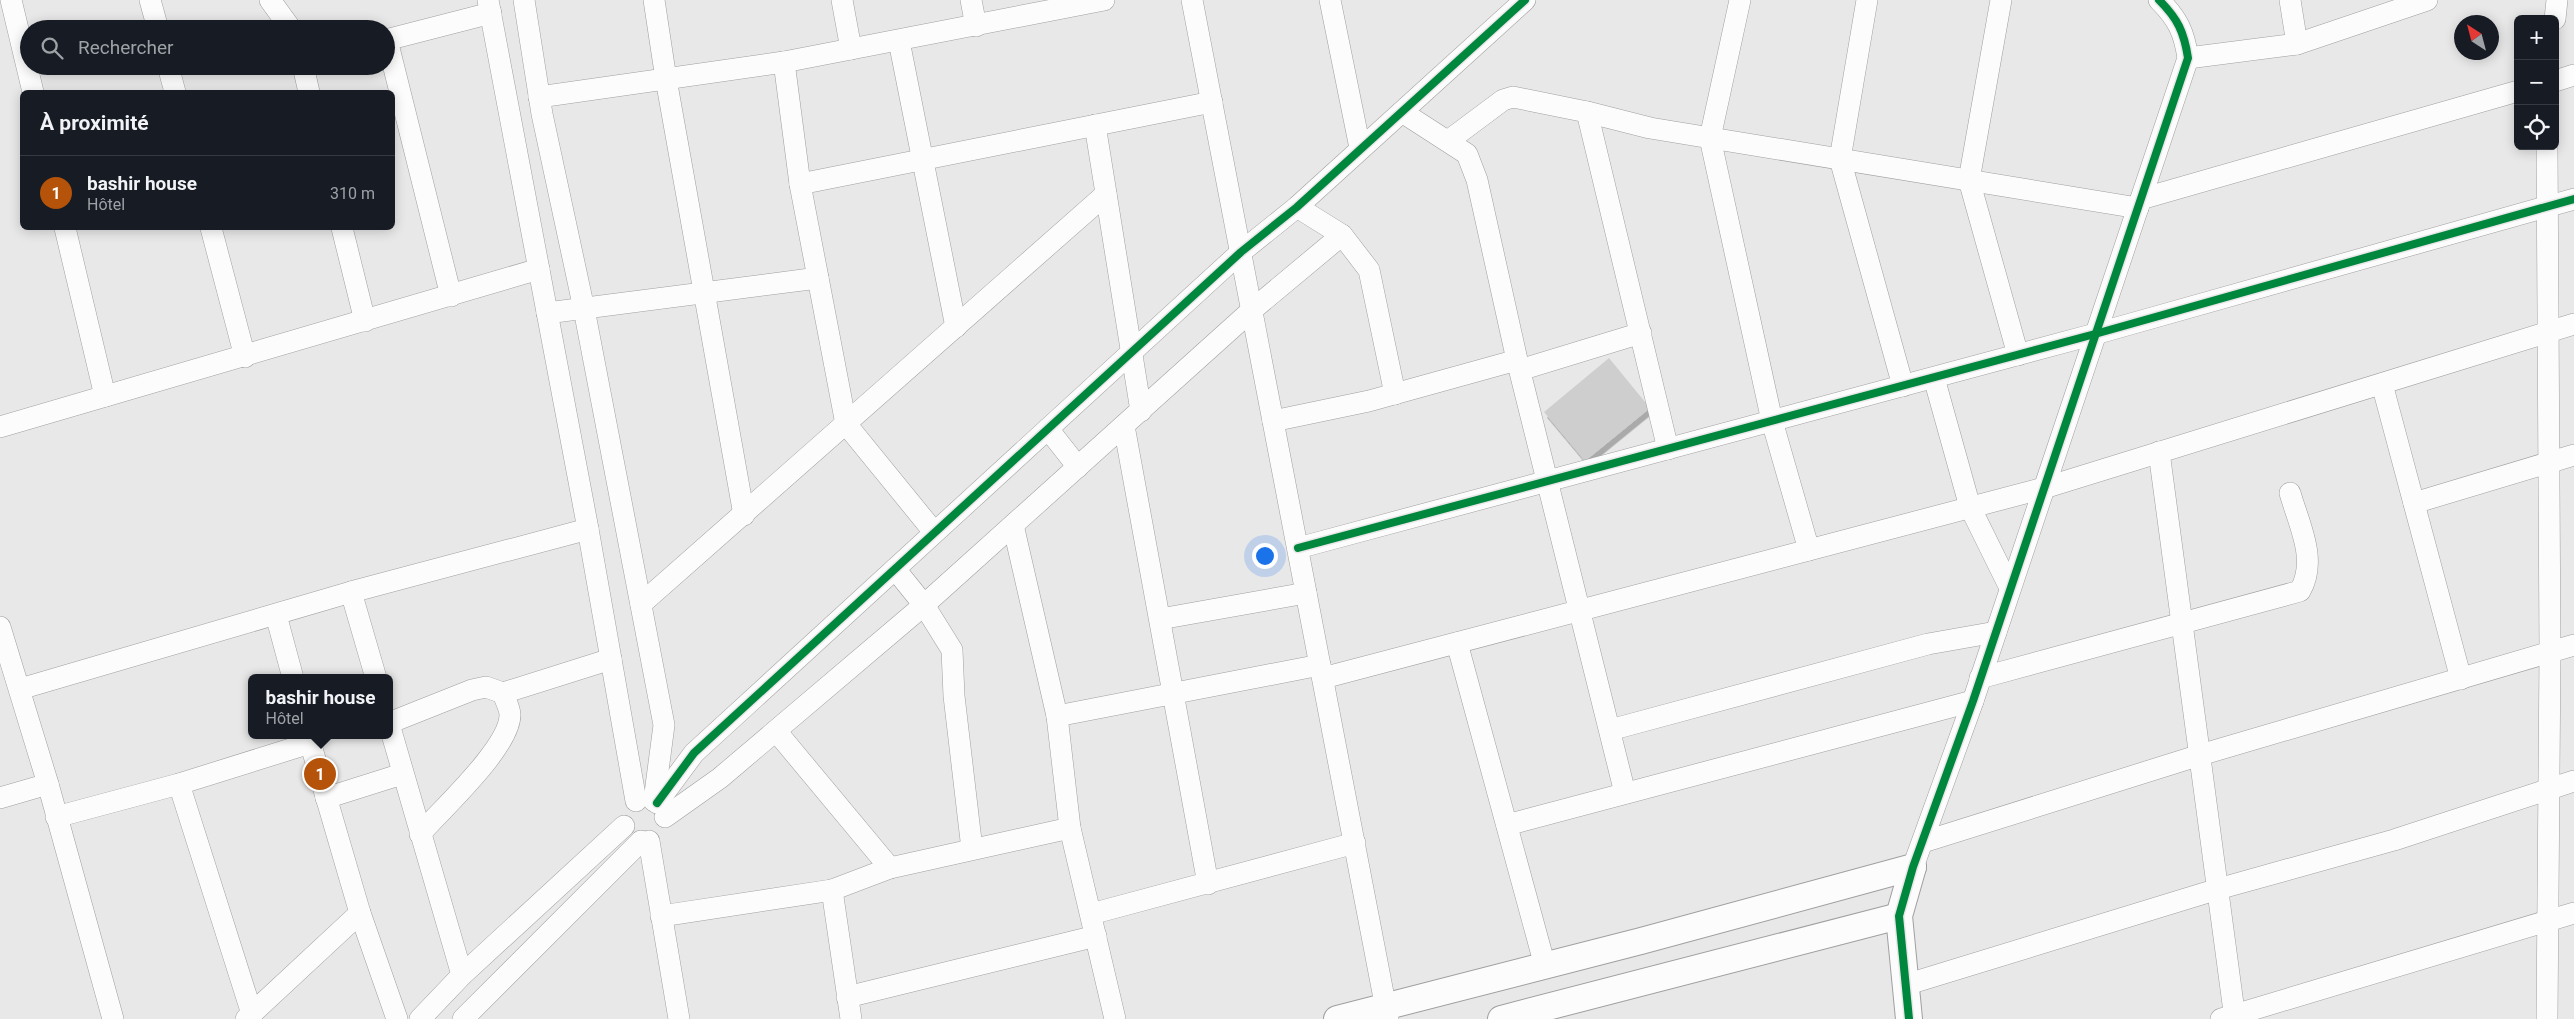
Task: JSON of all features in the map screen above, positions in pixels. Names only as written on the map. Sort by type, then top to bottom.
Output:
[{"type":"street","points":[[0,3],[11,0],[20,38]]},
{"type":"street","points":[[150,0],[156,20]]},
{"type":"street","points":[[270,0],[284,20]]},
{"type":"street","points":[[524,0],[540,105],[584,310],[664,725],[653,806]]},
{"type":"street","points":[[654,0],[666,79],[744,515]]},
{"type":"street","points":[[842,0],[851,49]]},
{"type":"street","points":[[971,0],[976,26]]},
{"type":"street","points":[[511,119],[540,105],[666,79],[784,62],[1104,0]]},
{"type":"street","points":[[1192,0],[1387,1013]]},
{"type":"street","points":[[1330,0],[1360,148]]},
{"type":"street","points":[[653,806],[694,753],[934,532],[1132,354],[1240,252],[1297,206],[1525,0]]},
{"type":"street","points":[[1740,0],[1710,138],[1772,421],[1809,550]]},
{"type":"street","points":[[1867,0],[1840,159],[1903,386]]},
{"type":"street","points":[[2001,0],[1969,180],[2018,355]]},
{"type":"street","points":[[1909,1019],[1899,916],[1913,867],[1973,701],[2188,58],[2184,34],[2170,11],[2159,0]]},
{"type":"street","points":[[2290,0],[2298,44]]},
{"type":"street","points":[[2555,15],[2557,0]]},
{"type":"street","points":[[2188,58],[2298,44],[2416,2]]},
{"type":"street","points":[[395,37],[490,6],[611,659],[661,832],[645,841],[463,1019]]},
{"type":"street","points":[[899,41],[956,327]]},
{"type":"street","points":[[784,62],[800,184],[846,424],[934,532]]},
{"type":"street","points":[[29,75],[33,90]]},
{"type":"street","points":[[170,75],[174,90]]},
{"type":"street","points":[[305,75],[309,90]]},
{"type":"street","points":[[395,75],[451,296]]},
{"type":"street","points":[[2559,80],[2574,75]]},
{"type":"street","points":[[1448,141],[1503,100],[1513,97],[1587,112],[1650,128],[1969,180],[2139,204],[2514,93]]},
{"type":"street","points":[[800,184],[1212,102]]},
{"type":"street","points":[[1402,112],[1467,154],[1477,180],[1518,365],[1625,793]]},
{"type":"street","points":[[1587,112],[1668,449]]},
{"type":"street","points":[[1095,125],[1142,411]]},
{"type":"street","points":[[2546,150],[2550,653],[2547,1019]]},
{"type":"street","points":[[641,604],[1106,194]]},
{"type":"street","points":[[1298,548],[2095,334],[2547,209],[2574,199]]},
{"type":"street","points":[[1297,206],[1342,236],[1369,270],[1395,394]]},
{"type":"street","points":[[65,230],[106,396]]},
{"type":"street","points":[[212,230],[245,357]]},
{"type":"street","points":[[342,230],[365,321]]},
{"type":"street","points":[[645,841],[628,833],[624,826],[624,816],[628,807],[653,806],[720,778],[924,604],[1142,411],[1252,310],[1342,236]]},
{"type":"street","points":[[0,427],[245,357],[539,269]]},
{"type":"street","points":[[548,313],[584,310],[818,278]]},
{"type":"street","points":[[1057,716],[1174,693],[1321,672],[1457,643],[2044,488],[2574,324]]},
{"type":"street","points":[[1273,421],[1518,365],[1640,333]]},
{"type":"street","points":[[1934,378],[1970,507],[2010,588]]},
{"type":"street","points":[[2382,384],[2461,679]]},
{"type":"street","points":[[1124,426],[1208,884]]},
{"type":"street","points":[[1048,429],[1078,467]]},
{"type":"street","points":[[2159,452],[2218,889],[2230,1018],[2574,913]]},
{"type":"street","points":[[2414,503],[2574,455]]},
{"type":"street","points":[[1980,678],[2300,591],[2308,578],[2309,560],[2290,494]]},
{"type":"street","points":[[1013,525],[1057,716],[1070,828],[1115,1019]]},
{"type":"street","points":[[20,689],[351,592],[588,529]]},
{"type":"street","points":[[894,569],[924,604],[952,650],[954,696],[972,849]]},
{"type":"street","points":[[351,592],[375,674]]},
{"type":"street","points":[[1160,619],[1306,593]]},
{"type":"street","points":[[276,615],[292,674]]},
{"type":"street","points":[[0,627],[48,784],[113,1019]]},
{"type":"street","points":[[1610,730],[1928,644],[1996,632]]},
{"type":"street","points":[[1457,643],[1545,966]]},
{"type":"street","points":[[1923,842],[2200,755],[2574,645]]},
{"type":"street","points":[[393,721],[472,690],[486,687],[503,693],[611,659]]},
{"type":"street","points":[[420,834],[494,753],[507,730],[510,715],[503,693]]},
{"type":"street","points":[[1507,825],[1973,701]]},
{"type":"street","points":[[776,731],[890,868]]},
{"type":"street","points":[[56,817],[179,784],[309,739],[360,913],[397,1019]]},
{"type":"street","points":[[393,739],[462,975]]},
{"type":"street","points":[[326,798],[402,774]]},
{"type":"street","points":[[1905,985],[2218,889],[2394,840],[2574,781]]},
{"type":"street","points":[[0,798],[48,784]]},
{"type":"street","points":[[179,784],[249,1016],[360,913]]},
{"type":"street","points":[[420,1019],[462,975],[624,826]]},
{"type":"street","points":[[661,916],[832,890],[890,868],[1070,828]]},
{"type":"street","points":[[645,841],[680,1019]]},
{"type":"street","points":[[1091,914],[1208,884],[1354,843]]},
{"type":"street","points":[[1337,1019],[1387,1013],[1545,966],[1913,867]]},
{"type":"street","points":[[832,890],[851,1019]]},
{"type":"street","points":[[1509,1018],[1899,916]]},
{"type":"street","points":[[848,997],[1096,936]]},
{"type":"building","points":[[1609,358],[1650,408],[1585,461],[1544,412]]},
{"type":"cycle path","points":[[657,803],[694,753],[1241,252],[1297,207],[1525,0]]},
{"type":"cycle path","points":[[1909,1019],[1899,916],[1913,867],[1973,701],[2188,58],[2179,26],[2171,13],[2159,0]]},
{"type":"cycle path","points":[[1298,548],[2095,334],[2574,199]]},
{"type":"place","name":"bashir house","points":[[320,774]]}]
